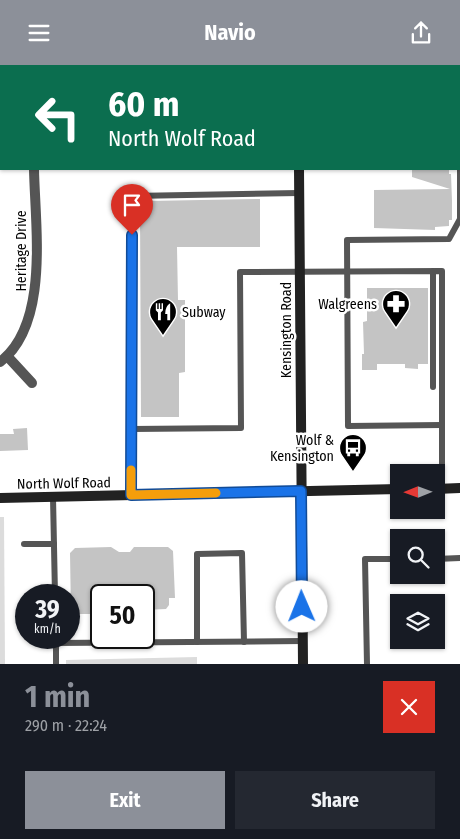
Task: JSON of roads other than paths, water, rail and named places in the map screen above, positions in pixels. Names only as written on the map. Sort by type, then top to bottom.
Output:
[{"type":"main road","name":"Kensington Road","points":[[299,170],[303,664]]},
{"type":"main road","points":[[445,488],[460,488]]},
{"type":"main road","name":"North Wolf Road","points":[[0,498],[390,489]]},
{"type":"street","name":"Heritage Drive","points":[[32,383],[4,360],[25,329],[35,295],[34,170]]},
{"type":"lane","points":[[442,425],[348,426],[347,240],[450,239],[460,219],[460,65]]},
{"type":"lane","points":[[131,495],[132,196],[299,193]]},
{"type":"lane","points":[[434,271],[434,387]]},
{"type":"lane","points":[[132,429],[241,428],[240,272],[442,271],[440,464]]},
{"type":"lane","points":[[54,497],[55,584]]},
{"type":"lane","points":[[24,544],[54,544]]},
{"type":"lane","points":[[197,642],[197,553],[242,553],[244,642]]},
{"type":"lane","points":[[445,559],[460,558]]},
{"type":"lane","points":[[367,664],[365,559],[390,559]]},
{"type":"lane","points":[[80,640],[303,641]]},
{"type":"lane","points":[[56,649],[56,664]]},
{"type":"place","name":"Walgreens","points":[[396,328]]},
{"type":"place","name":"Subway","points":[[163,336]]},
{"type":"place","name":"Wolf & Kensington","points":[[353,472]]}]
